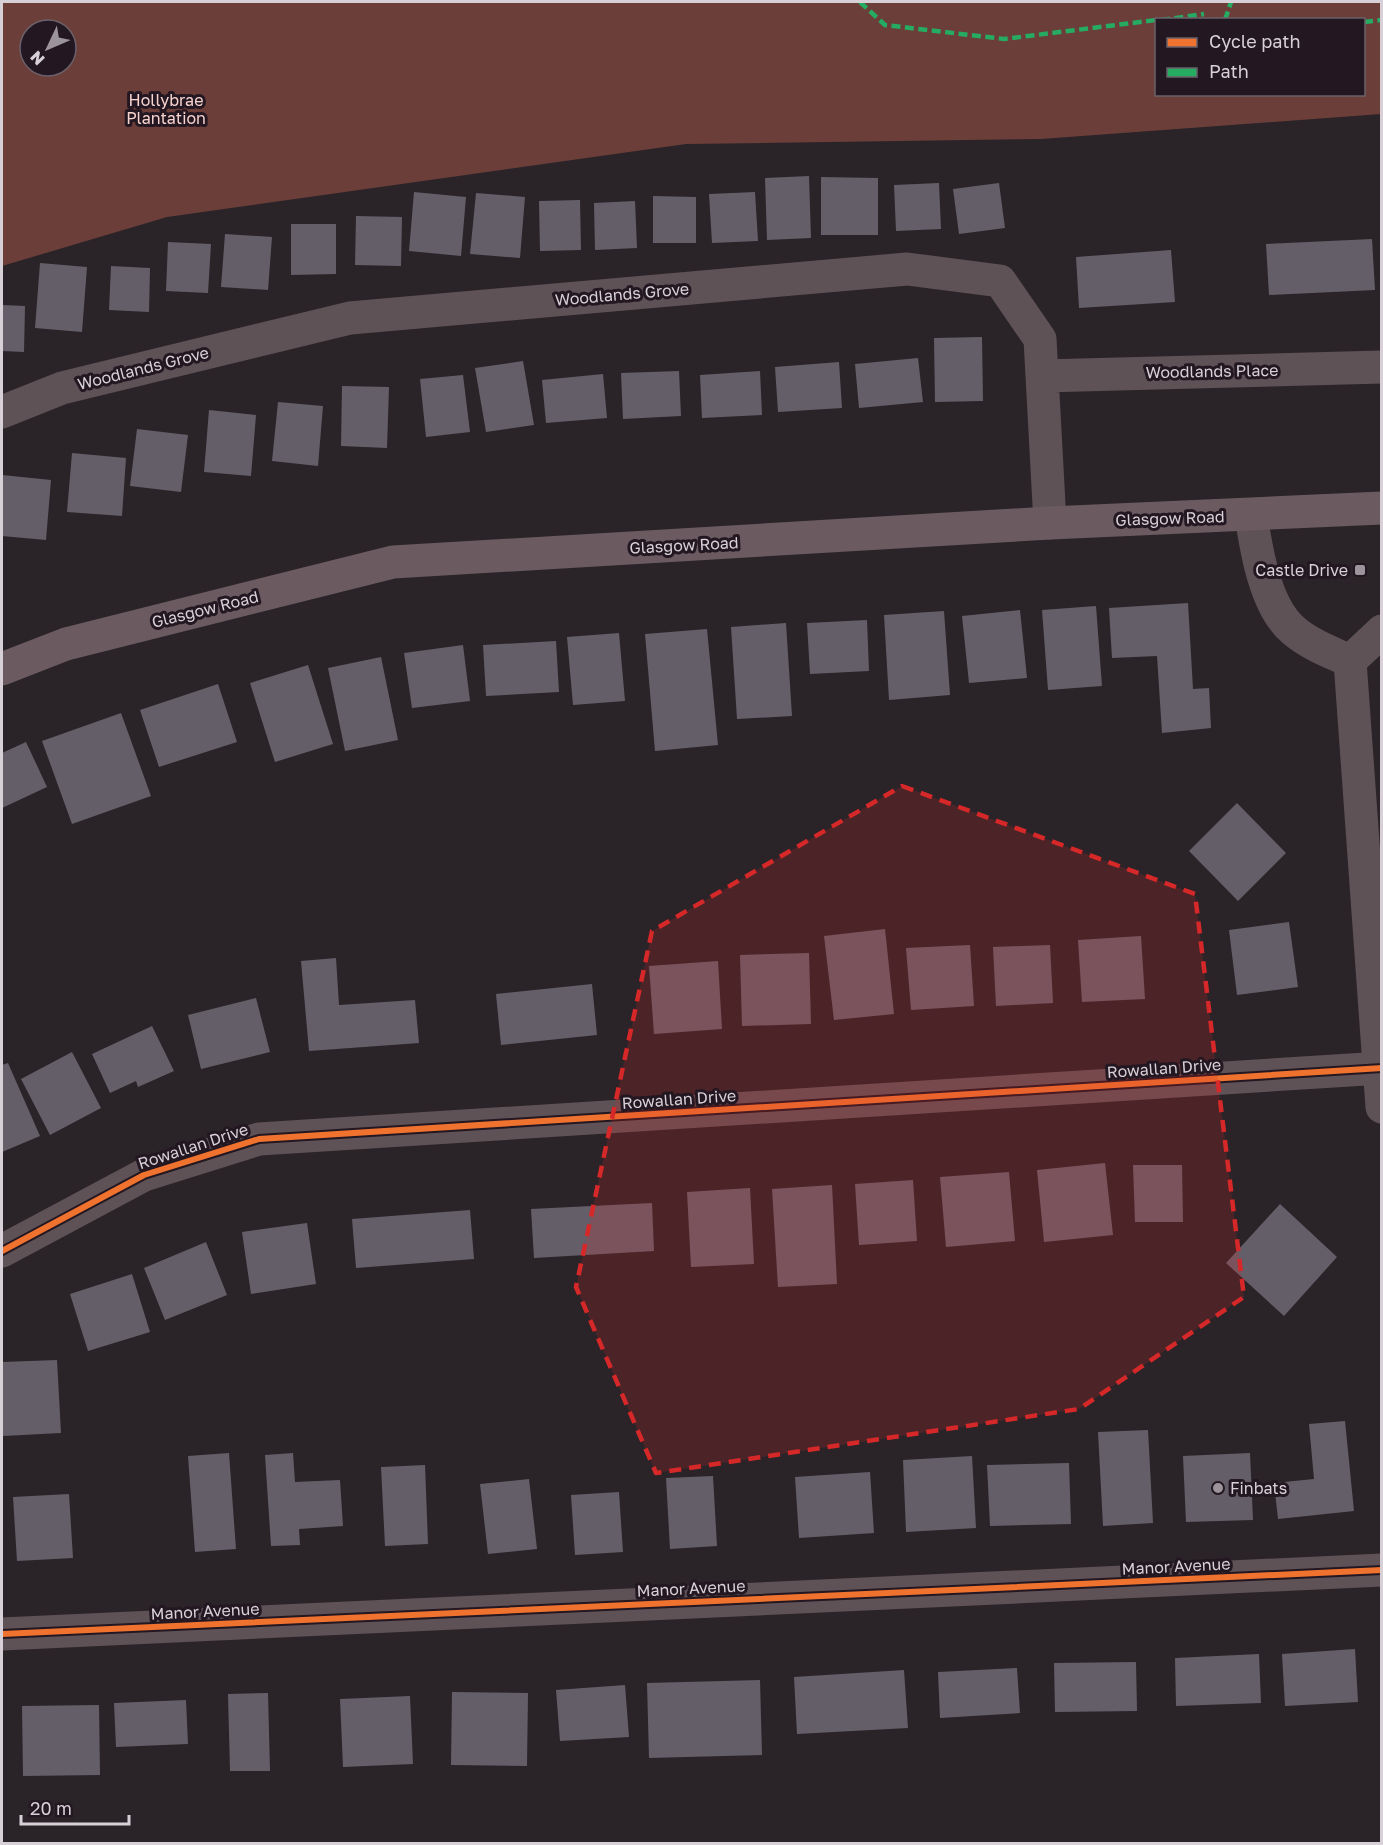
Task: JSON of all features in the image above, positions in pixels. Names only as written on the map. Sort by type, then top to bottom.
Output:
[{"type":"main road","name":"Glasgow Road","points":[[2,669],[66,644],[393,562],[1050,523],[1382,508]]},
{"type":"street","name":"Woodlands Grove","points":[[2,412],[62,388],[350,318],[907,269],[1000,281],[1040,339],[1050,523]]},
{"type":"street","name":"Woodlands Place","points":[[1042,376],[1382,367]]},
{"type":"street","points":[[1251,514],[1257,563],[1284,619],[1291,629],[1312,644],[1350,661]]},
{"type":"street","points":[[1350,661],[1382,631]]},
{"type":"street","points":[[1350,661],[1382,1107]]},
{"type":"street","name":"Rowallan Drive","points":[[2,1251],[144,1175],[259,1139],[1380,1068]]},
{"type":"street","name":"Manor Avenue","points":[[2,1634],[1382,1570]]},
{"type":"highlighted area","points":[[902,786],[1195,894],[1244,1297],[1079,1409],[656,1473],[576,1287],[652,931]]},
{"type":"green space","name":"Hollybrae Plantation","points":[[2,2],[1381,2],[1381,114],[1041,139],[686,144],[167,217],[2,266]]},
{"type":"building","points":[[809,176],[811,238],[767,240],[765,178]]},
{"type":"building","points":[[821,177],[878,178],[878,235],[821,235]]},
{"type":"building","points":[[939,183],[941,229],[896,231],[894,185]]},
{"type":"building","points":[[999,183],[1005,228],[959,234],[953,189]]},
{"type":"building","points":[[414,192],[466,197],[461,256],[409,251]]},
{"type":"building","points":[[755,192],[758,241],[712,243],[709,194]]},
{"type":"building","points":[[476,193],[525,197],[520,258],[470,254]]},
{"type":"building","points":[[653,196],[696,197],[696,243],[653,243]]},
{"type":"building","points":[[580,200],[581,250],[540,251],[539,201]]},
{"type":"building","points":[[635,201],[637,248],[595,250],[594,203]]},
{"type":"building","points":[[356,216],[402,217],[401,266],[355,265]]},
{"type":"building","points":[[291,224],[336,224],[336,274],[291,275]]},
{"type":"building","points":[[225,234],[272,237],[268,290],[221,287]]},
{"type":"building","points":[[1372,239],[1375,290],[1269,295],[1266,244]]},
{"type":"building","points":[[168,242],[211,244],[208,293],[166,291]]},
{"type":"building","points":[[1171,250],[1175,302],[1079,308],[1076,257]]},
{"type":"building","points":[[40,263],[87,267],[82,332],[35,328]]},
{"type":"building","points":[[111,266],[150,268],[149,312],[109,310]]},
{"type":"building","points":[[2,305],[25,306],[24,352],[2,351]]},
{"type":"building","points":[[982,337],[983,401],[935,402],[934,338]]},
{"type":"building","points":[[918,358],[923,402],[859,408],[855,364]]},
{"type":"building","points":[[523,361],[534,425],[486,432],[475,368]]},
{"type":"building","points":[[839,362],[842,408],[778,412],[775,367]]},
{"type":"building","points":[[679,371],[681,416],[623,419],[621,373]]},
{"type":"building","points":[[760,371],[762,415],[702,418],[700,375]]},
{"type":"building","points":[[603,374],[607,418],[546,423],[542,380]]},
{"type":"building","points":[[463,375],[470,432],[426,437],[420,379]]},
{"type":"building","points":[[342,386],[389,387],[387,448],[341,446]]},
{"type":"building","points":[[278,402],[323,406],[318,466],[272,461]]},
{"type":"building","points":[[209,410],[256,415],[251,476],[204,472]]},
{"type":"building","points":[[137,429],[188,435],[181,492],[130,486]]},
{"type":"building","points":[[72,453],[126,458],[122,516],[67,512]]},
{"type":"building","points":[[2,475],[51,480],[46,540],[2,536]]},
{"type":"building","points":[[1188,603],[1193,689],[1209,688],[1211,728],[1162,733],[1157,656],[1112,658],[1109,608]]},
{"type":"building","points":[[1096,606],[1102,686],[1048,690],[1042,610]]},
{"type":"building","points":[[1020,610],[1027,678],[969,683],[962,616]]},
{"type":"building","points":[[944,611],[950,695],[889,700],[884,615]]},
{"type":"building","points":[[867,620],[869,671],[810,674],[807,623]]},
{"type":"building","points":[[786,623],[792,716],[737,719],[731,627]]},
{"type":"building","points":[[707,629],[718,745],[655,751],[645,634]]},
{"type":"building","points":[[619,633],[625,701],[573,705],[567,637]]},
{"type":"building","points":[[556,641],[559,692],[486,696],[483,645]]},
{"type":"building","points":[[463,645],[470,701],[412,708],[404,653]]},
{"type":"building","points":[[381,657],[398,740],[345,751],[328,668]]},
{"type":"building","points":[[308,665],[333,744],[275,762],[250,683]]},
{"type":"building","points":[[218,684],[237,742],[159,767],[140,710]]},
{"type":"building","points":[[121,713],[151,796],[72,824],[42,741]]},
{"type":"building","points":[[26,742],[47,787],[2,808],[2,753]]},
{"type":"building","points":[[1237,803],[1286,853],[1238,901],[1189,851]]},
{"type":"building","points":[[1289,922],[1298,987],[1237,995],[1229,930]]},
{"type":"building","points":[[885,929],[894,1014],[834,1020],[824,936]]},
{"type":"building","points":[[1141,936],[1145,999],[1082,1002],[1078,940]]},
{"type":"building","points":[[970,945],[974,1006],[911,1010],[906,948]]},
{"type":"building","points":[[1050,945],[1053,1003],[996,1006],[993,947]]},
{"type":"building","points":[[809,953],[811,1024],[742,1026],[740,955]]},
{"type":"building","points":[[336,958],[339,1005],[415,1000],[419,1043],[309,1051],[301,961]]},
{"type":"building","points":[[718,961],[722,1029],[654,1034],[649,966]]},
{"type":"building","points":[[592,984],[597,1035],[501,1045],[496,994]]},
{"type":"building","points":[[256,998],[270,1052],[201,1069],[188,1015]]},
{"type":"building","points":[[152,1026],[174,1071],[138,1087],[136,1081],[110,1093],[92,1054]]},
{"type":"building","points":[[72,1052],[101,1108],[50,1135],[21,1079]]},
{"type":"building","points":[[8,1063],[40,1136],[2,1152],[2,1065]]},
{"type":"building","points":[[1105,1163],[1113,1235],[1044,1242],[1037,1170]]},
{"type":"building","points":[[1133,1165],[1182,1165],[1183,1222],[1135,1222]]},
{"type":"building","points":[[1009,1172],[1015,1241],[946,1247],[940,1177]]},
{"type":"building","points":[[913,1180],[917,1241],[859,1245],[855,1184]]},
{"type":"building","points":[[832,1185],[837,1284],[778,1287],[772,1189]]},
{"type":"building","points":[[750,1188],[754,1264],[691,1267],[687,1192]]},
{"type":"building","points":[[652,1203],[654,1251],[534,1258],[531,1209]]},
{"type":"building","points":[[1280,1204],[1337,1257],[1284,1316],[1226,1263]]},
{"type":"building","points":[[470,1210],[474,1259],[356,1268],[352,1219]]},
{"type":"building","points":[[307,1223],[316,1284],[251,1294],[242,1232]]},
{"type":"building","points":[[206,1242],[227,1295],[165,1320],[144,1268]]},
{"type":"building","points":[[132,1274],[150,1332],[88,1351],[70,1294]]},
{"type":"building","points":[[57,1360],[61,1433],[3,1436],[2,1362]]},
{"type":"building","points":[[1345,1421],[1354,1511],[1278,1519],[1274,1483],[1314,1479],[1309,1424]]},
{"type":"building","points":[[1148,1430],[1153,1523],[1103,1526],[1098,1432]]},
{"type":"building","points":[[229,1453],[236,1549],[195,1552],[188,1456]]},
{"type":"building","points":[[293,1453],[295,1482],[340,1480],[343,1526],[299,1529],[300,1545],[271,1546],[265,1455]]},
{"type":"building","name":"Finbats","points":[[1250,1453],[1253,1520],[1186,1522],[1183,1456]]},
{"type":"building","points":[[972,1456],[976,1528],[906,1532],[903,1460]]},
{"type":"building","points":[[1069,1463],[1071,1524],[990,1526],[987,1465]]},
{"type":"building","points":[[425,1465],[428,1544],[385,1546],[381,1467]]},
{"type":"building","points":[[870,1472],[874,1533],[799,1538],[795,1477]]},
{"type":"building","points":[[713,1476],[717,1546],[670,1549],[666,1478]]},
{"type":"building","points":[[529,1479],[537,1549],[488,1554],[480,1484]]},
{"type":"building","points":[[619,1492],[623,1552],[575,1555],[571,1495]]},
{"type":"building","points":[[69,1494],[73,1558],[17,1561],[13,1497]]},
{"type":"building","points":[[1355,1649],[1358,1702],[1285,1706],[1282,1654]]},
{"type":"building","points":[[1259,1654],[1261,1703],[1176,1706],[1175,1658]]},
{"type":"building","points":[[1136,1662],[1137,1711],[1055,1712],[1054,1663]]},
{"type":"building","points":[[1017,1668],[1020,1713],[940,1718],[938,1672]]},
{"type":"building","points":[[904,1670],[908,1728],[797,1734],[794,1677]]},
{"type":"building","points":[[760,1680],[762,1755],[649,1758],[647,1683]]},
{"type":"building","points":[[625,1685],[629,1737],[560,1741],[556,1690]]},
{"type":"building","points":[[452,1692],[528,1693],[527,1766],[451,1765]]},
{"type":"building","points":[[268,1693],[270,1771],[230,1771],[228,1694]]},
{"type":"building","points":[[410,1696],[413,1764],[343,1767],[340,1699]]},
{"type":"building","points":[[186,1700],[188,1744],[116,1747],[114,1703]]},
{"type":"building","points":[[99,1705],[100,1775],[23,1776],[22,1706]]},
{"type":"marked path","points":[[860,2],[885,25],[1004,39],[1155,20]]},
{"type":"marked path","points":[[1226,18],[1231,2]]},
{"type":"marked path","points":[[1175,18],[1204,14]]},
{"type":"marked path","points":[[1365,22],[1382,20]]},
{"type":"cycle path","points":[[2,1251],[144,1175],[259,1139],[1382,1068]]},
{"type":"cycle path","points":[[2,1634],[1382,1570]]},
{"type":"place","name":"Castle Drive","points":[[1360,570]]},
{"type":"place","name":"Finbats","points":[[1218,1488]]}]
